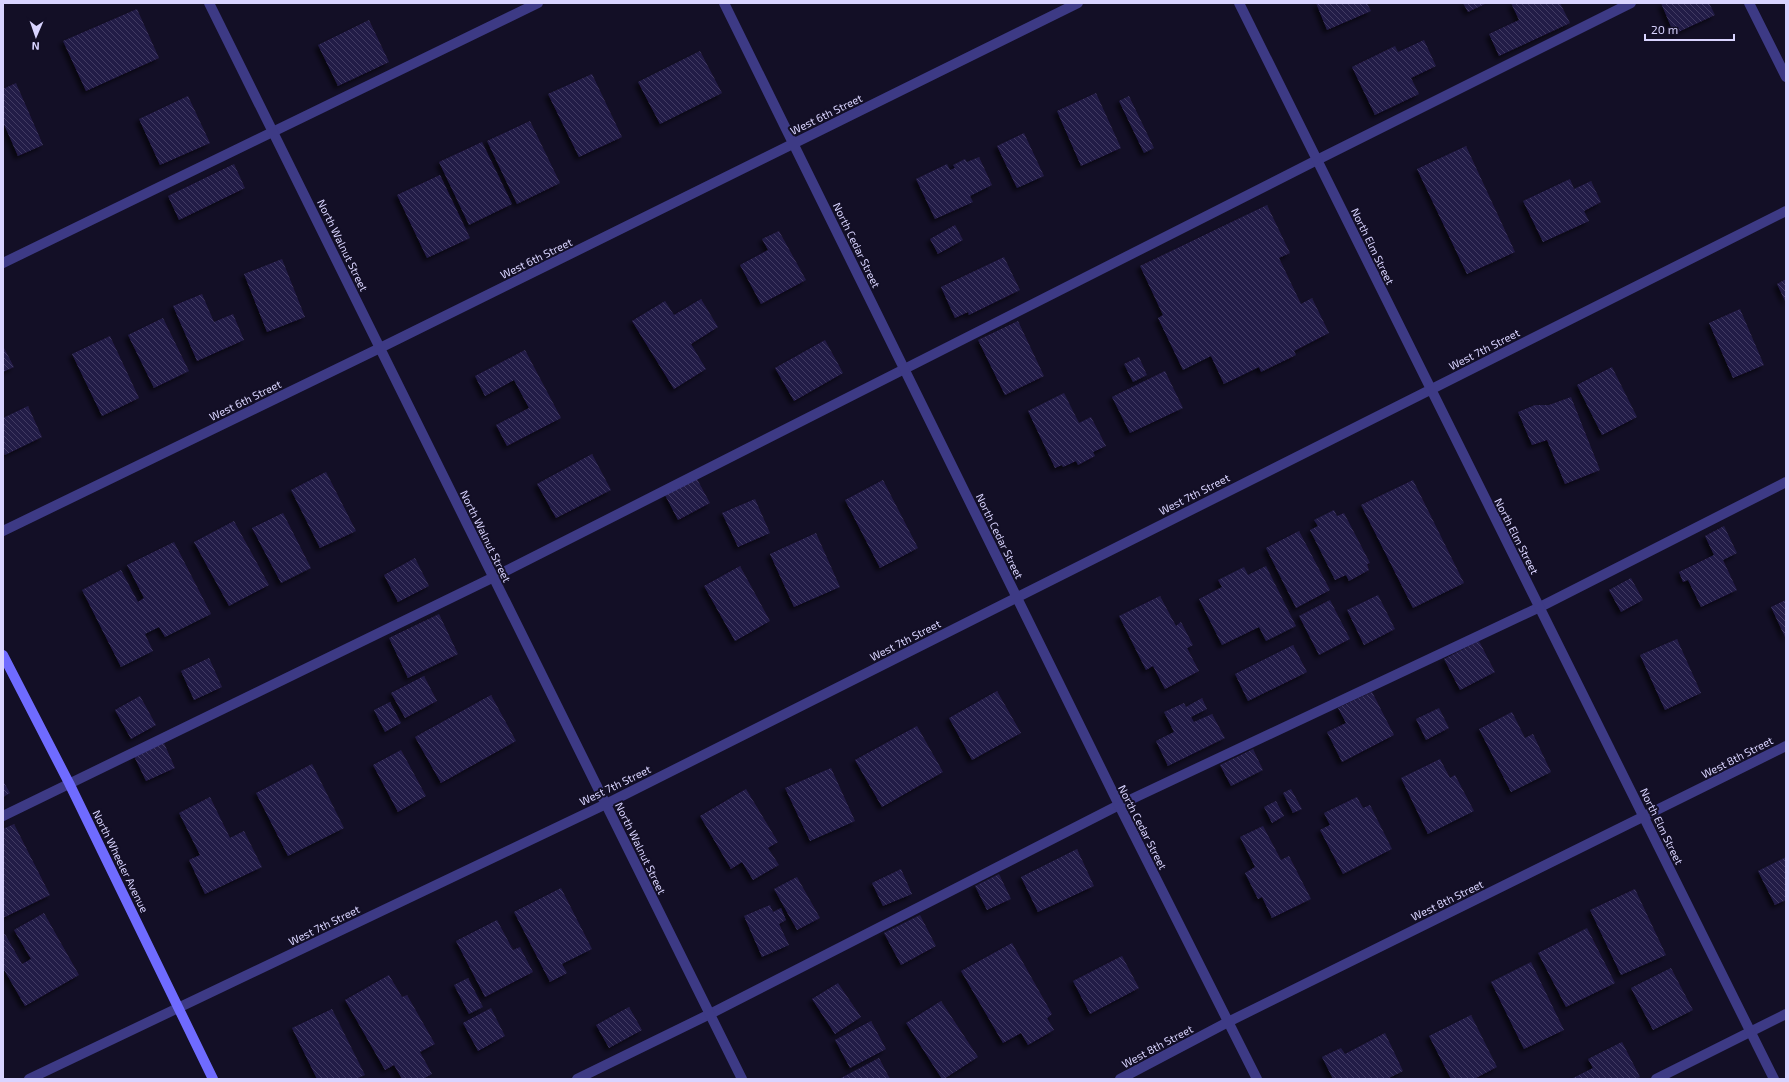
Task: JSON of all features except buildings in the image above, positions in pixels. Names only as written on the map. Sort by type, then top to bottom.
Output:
[{"type":"street","name":"North Walnut Street","points":[[209,3],[742,1079]]},
{"type":"street","points":[[3,263],[538,3]]},
{"type":"street","name":"North Cedar Street","points":[[724,3],[1119,805],[1257,1079]]},
{"type":"street","name":"West 6th Street","points":[[3,531],[380,348],[1078,3]]},
{"type":"street","name":"North Elm Street","points":[[1239,3],[1774,1079]]},
{"type":"street","points":[[3,816],[494,577],[1317,160],[1632,3]]},
{"type":"street","points":[[1749,3],[1786,77]]},
{"type":"street","name":"West 7th Street","points":[[29,1079],[606,804],[1786,211]]},
{"type":"street","points":[[577,1079],[710,1014],[1119,805],[1540,607],[1786,482]]},
{"type":"street","name":"North Wheeler Avenue","points":[[3,655],[69,784],[214,1079]]},
{"type":"street","name":"West 8th Street","points":[[1120,1079],[1228,1022],[1786,746]]},
{"type":"street","points":[[1656,1079],[1786,1014]]}]
